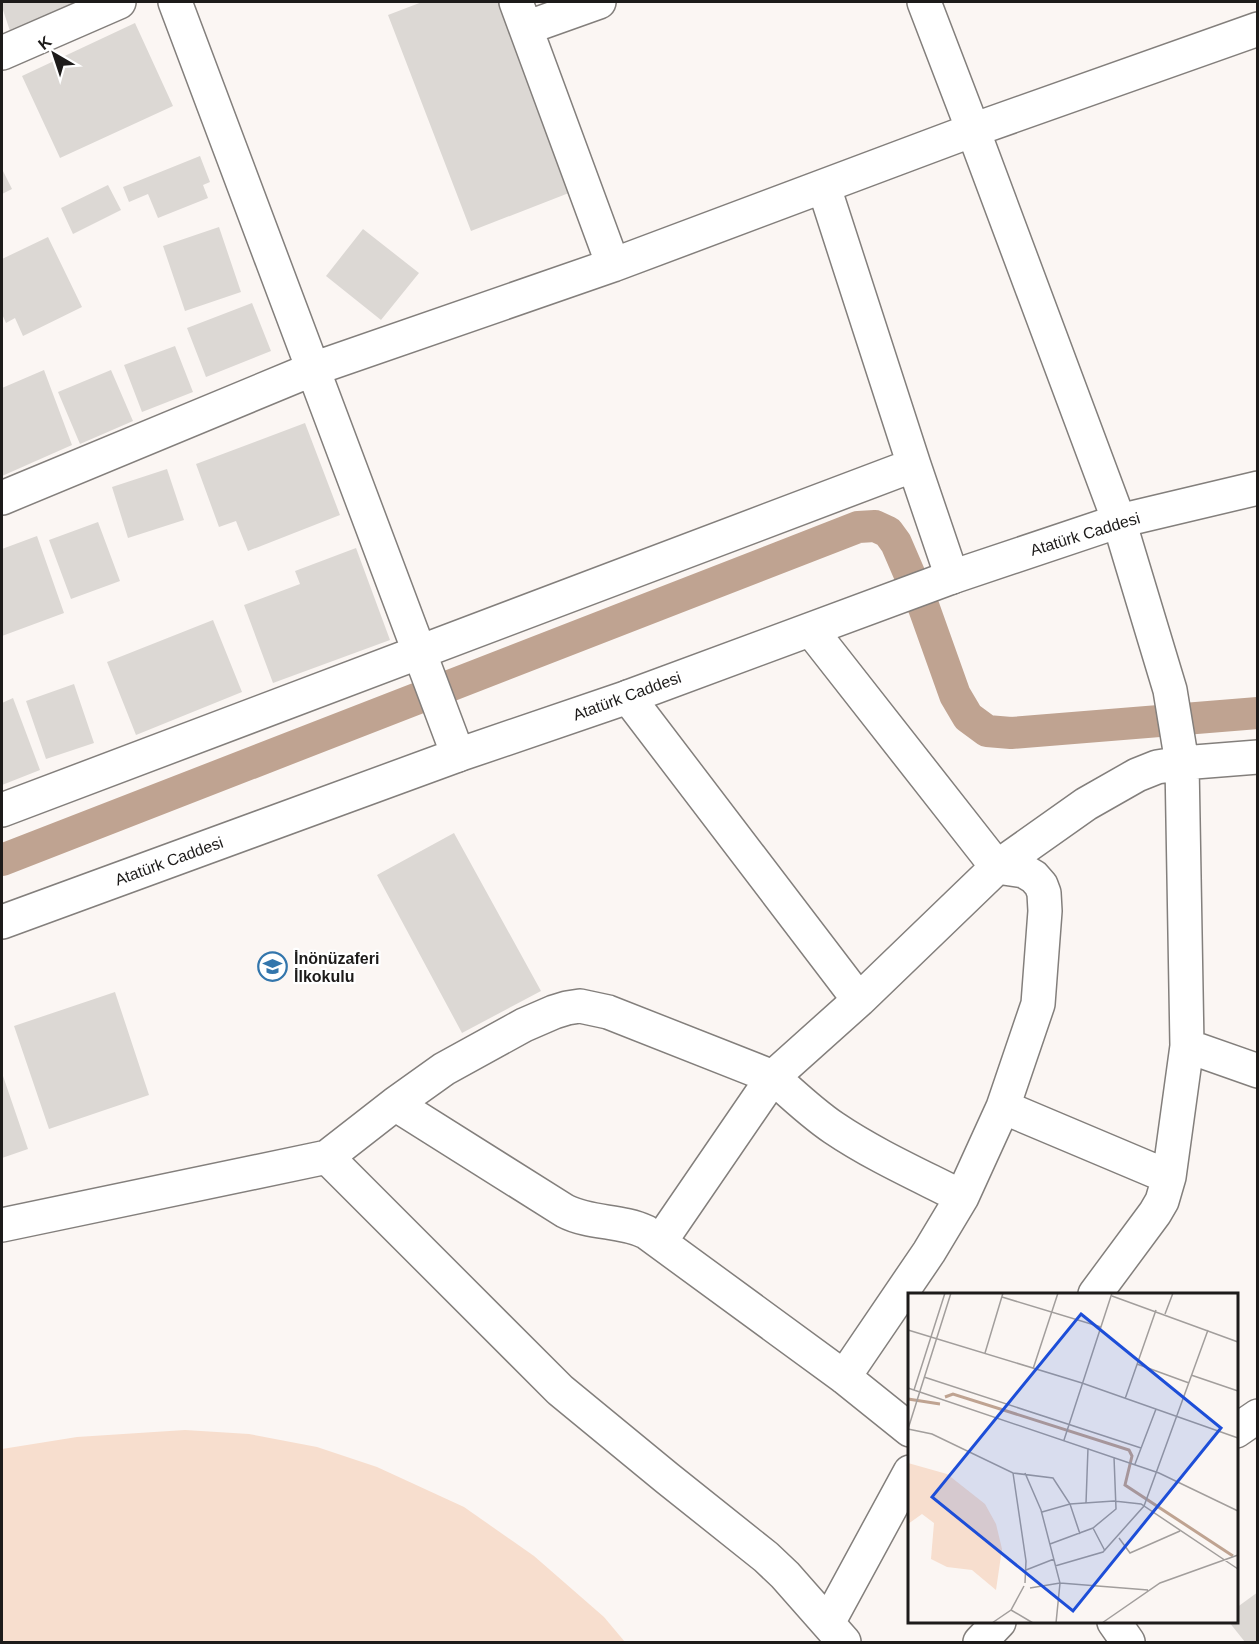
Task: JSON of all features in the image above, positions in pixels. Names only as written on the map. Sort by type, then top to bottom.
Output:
[{"type":"street","points":[[2,53],[119,2]]},
{"type":"street","points":[[175,2],[458,755]]},
{"type":"street","points":[[599,2],[521,15],[613,265]]},
{"type":"street","points":[[924,2],[1119,521],[1170,690],[1182,763],[1187,1046],[1170,1177],[1162,1201],[1155,1213],[1096,1293]]},
{"type":"street","points":[[2,498],[313,369],[613,265],[974,130],[1257,29]]},
{"type":"street","points":[[824,187],[952,577]]},
{"type":"street","points":[[2,810],[914,465]]},
{"type":"street","name":"Atatürk Caddesi","points":[[2,922],[458,755],[628,697],[952,577],[1119,521],[1257,488]]},
{"type":"street","points":[[811,630],[997,867],[1024,871],[1034,877],[1041,885],[1045,902],[1038,1004],[1003,1107],[962,1197],[929,1252],[844,1377]]},
{"type":"street","points":[[628,697],[859,1000]]},
{"type":"street","points":[[660,1242],[774,1077],[859,1000],[997,867],[1086,804],[1157,766],[1257,757]]},
{"type":"street","points":[[2,1225],[327,1157],[395,1104],[444,1070],[524,1025],[554,1011],[580,1006],[608,1012],[774,1077],[833,1127],[866,1149],[962,1197]]},
{"type":"street","points":[[1187,1046],[1257,1071]]},
{"type":"street","points":[[395,1104],[565,1211],[580,1217],[640,1229],[844,1377],[908,1429]]},
{"type":"street","points":[[1003,1107],[1170,1177]]},
{"type":"street","points":[[327,1157],[561,1390],[766,1557],[836,1633],[908,1474]]},
{"type":"street","points":[[1238,1430],[1257,1416]]},
{"type":"street","points":[[980,1642],[998,1623]]},
{"type":"street","points":[[1115,1623],[1128,1642]]},
{"type":"shaded area","points":[[185,1430],[249,1434],[317,1447],[377,1467],[464,1507],[534,1556],[604,1617],[625,1642],[2,1642],[2,1449],[77,1437]]},
{"type":"building","points":[[2,2],[87,2],[10,31]]},
{"type":"building","points":[[422,2],[501,2],[574,191],[471,231],[388,15]]},
{"type":"building","points":[[135,23],[173,106],[60,158],[22,76]]},
{"type":"building","points":[[200,156],[210,182],[203,185],[208,198],[158,218],[148,194],[129,202],[123,187]]},
{"type":"building","points":[[2,169],[12,189],[2,194]]},
{"type":"building","points":[[108,185],[121,210],[73,234],[61,208]]},
{"type":"building","points":[[219,227],[241,292],[185,311],[163,246]]},
{"type":"building","points":[[363,229],[419,273],[381,320],[326,276]]},
{"type":"building","points":[[48,237],[82,307],[23,336],[15,318],[6,323],[2,314],[2,259]]},
{"type":"building","points":[[252,303],[271,351],[206,377],[187,328]]},
{"type":"building","points":[[175,346],[193,392],[142,412],[124,365]]},
{"type":"building","points":[[44,370],[72,445],[2,476],[2,388]]},
{"type":"building","points":[[111,370],[133,421],[80,444],[58,392]]},
{"type":"building","points":[[305,423],[340,515],[248,551],[236,521],[219,527],[196,464]]},
{"type":"building","points":[[167,469],[184,520],[128,538],[112,487]]},
{"type":"building","points":[[98,522],[120,581],[71,599],[49,540]]},
{"type":"building","points":[[37,536],[64,613],[2,636],[2,549]]},
{"type":"building","points":[[356,548],[390,640],[273,683],[244,605],[300,584],[295,571]]},
{"type":"building","points":[[213,620],[242,692],[136,735],[107,662]]},
{"type":"building","points":[[74,684],[94,743],[46,759],[26,701]]},
{"type":"building","points":[[13,698],[40,770],[2,785],[2,703]]},
{"type":"building","points":[[454,833],[541,991],[462,1033],[377,875]]},
{"type":"building","points":[[115,992],[149,1095],[49,1129],[14,1026]]},
{"type":"building","points":[[2,1073],[28,1149],[2,1158]]},
{"type":"building","points":[[1258,1592],[1258,1642],[1245,1642],[1230,1623],[1238,1623],[1238,1607]]},
{"type":"waterway","points":[[2,860],[858,527],[875,526],[888,532],[896,543],[924,608],[955,695],[968,717],[987,731],[1011,733],[1258,713]]},
{"type":"place","name":"İnönüzaferi İlkokulu","points":[[273,967]]}]
